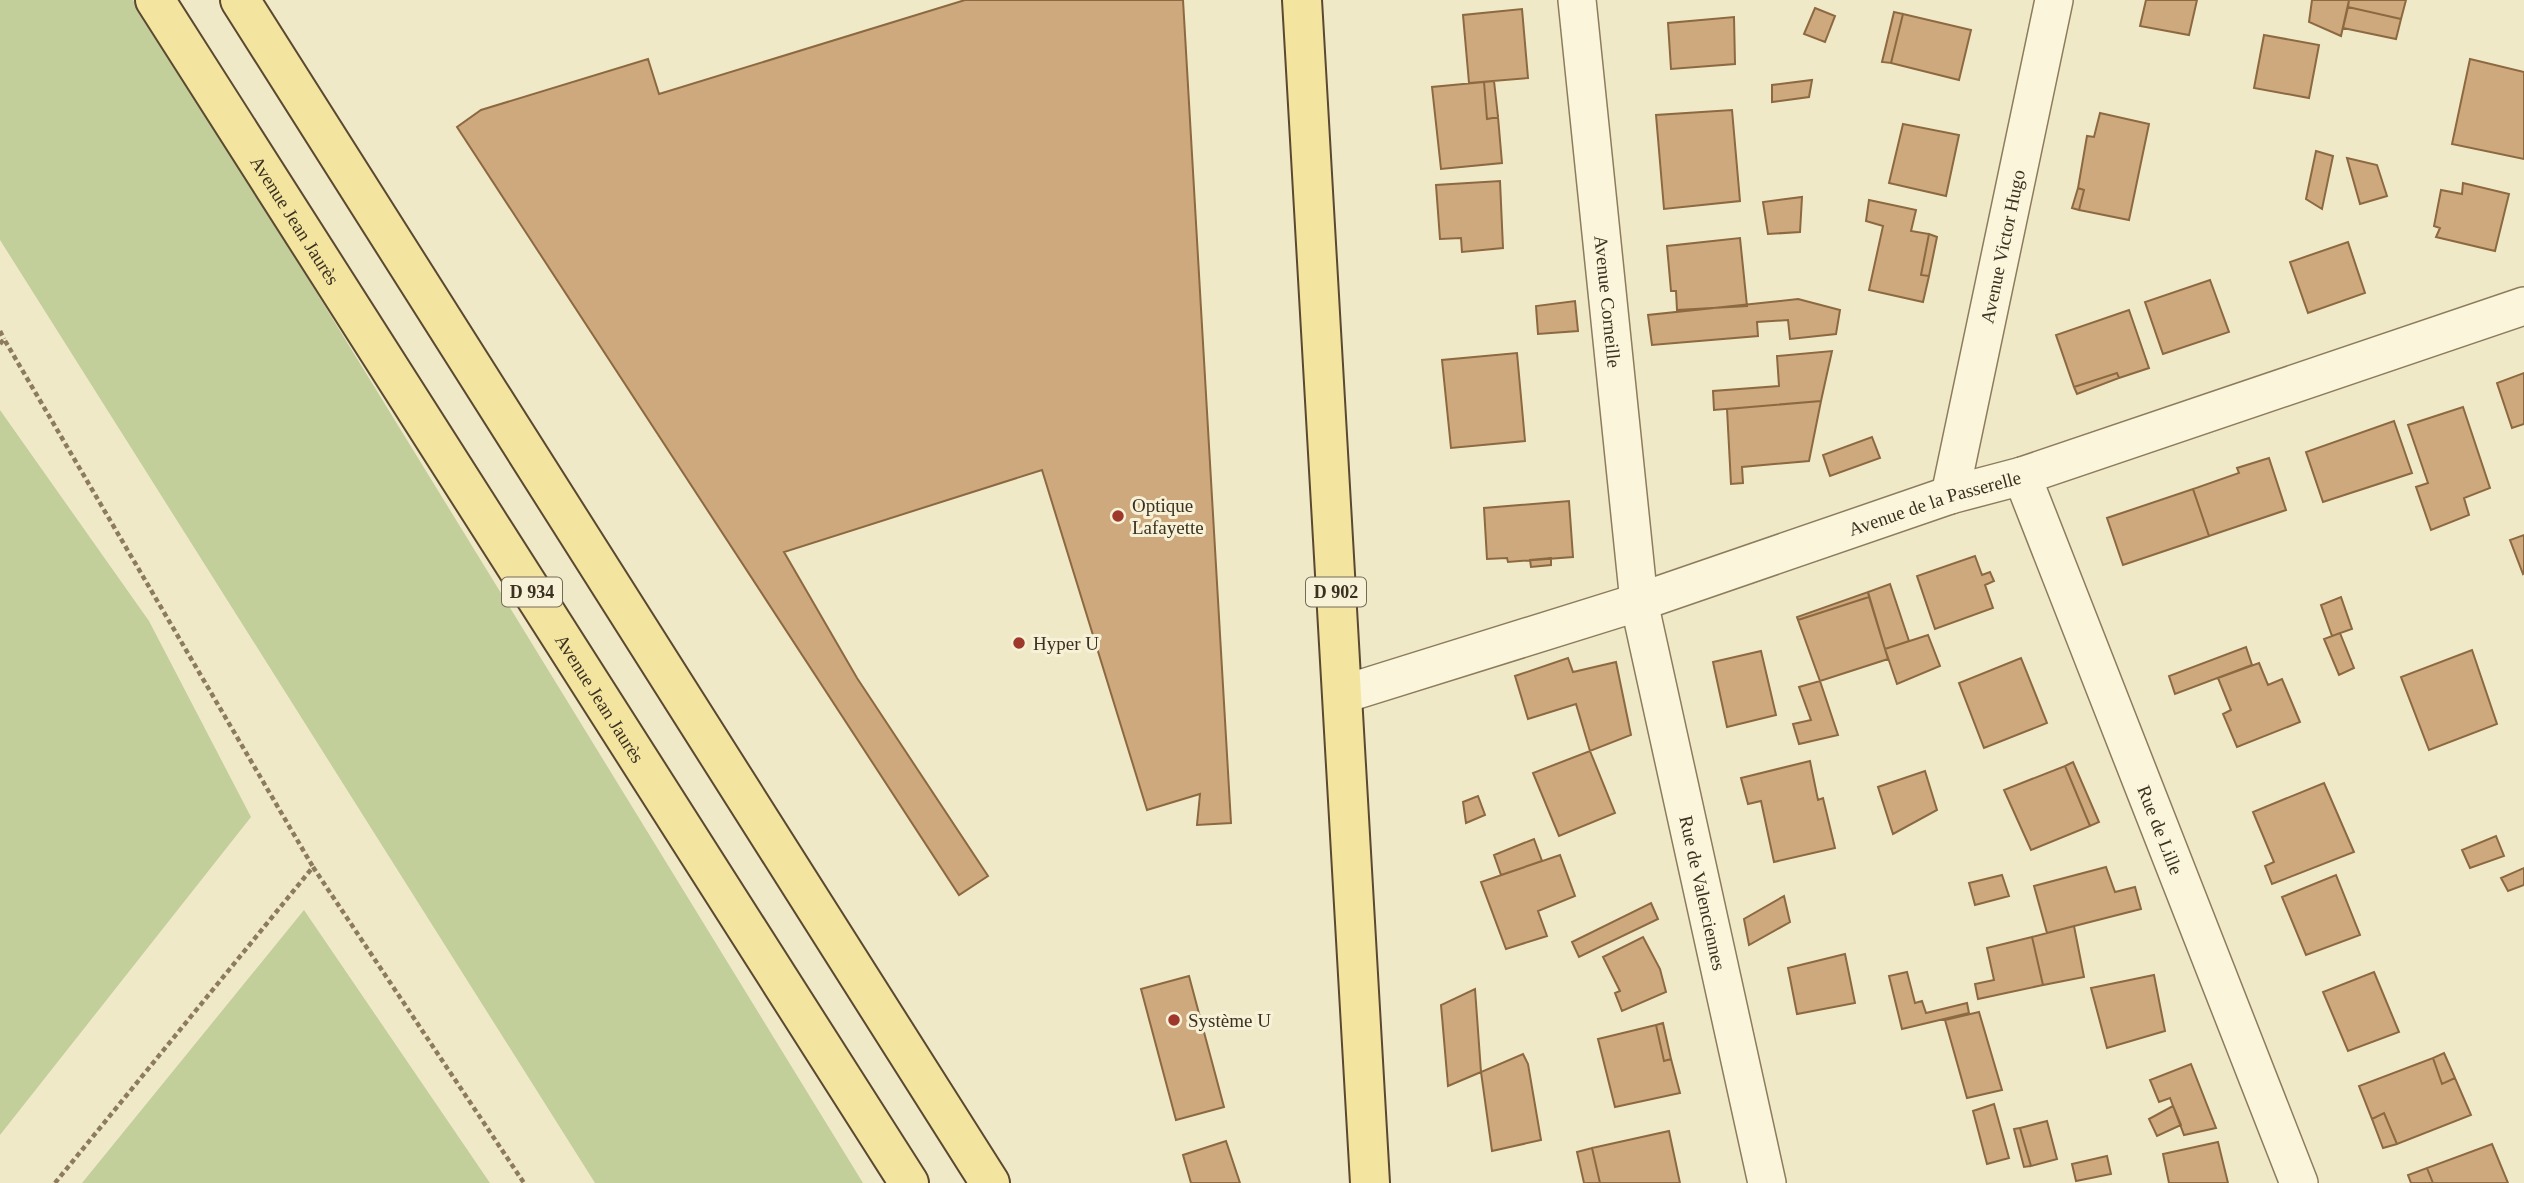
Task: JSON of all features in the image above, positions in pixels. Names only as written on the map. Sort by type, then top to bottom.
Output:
[{"type":"main road","name":"Avenue Jean Jaurès","points":[[155,0],[909,1183]]},
{"type":"main road","points":[[240,0],[990,1183]]},
{"type":"main road","name":"D 902","points":[[1302,0],[1325,444],[1344,694],[1353,927],[1370,1183]]},
{"type":"street","name":"Avenue Corneille","points":[[1577,0],[1639,602]]},
{"type":"street","name":"Avenue Victor Hugo","points":[[1950,495],[2054,0]]},
{"type":"street","name":"Avenue de la Passerelle","points":[[1344,694],[1639,602],[1950,495],[2022,476],[2524,306]]},
{"type":"street","name":"Rue de Lille","points":[[2022,476],[2299,1183]]},
{"type":"street","name":"Rue de Valenciennes","points":[[1639,602],[1767,1183]]},
{"type":"path","points":[[0,331],[2,341],[313,867],[524,1183]]},
{"type":"path","points":[[55,1183],[313,867]]},
{"type":"green space","points":[[0,0],[133,0],[237,163],[863,1183],[595,1183],[0,240]]},
{"type":"green space","points":[[0,410],[149,621],[251,817],[0,1135]]},
{"type":"green space","points":[[304,910],[490,1183],[82,1183]]},
{"type":"building","points":[[965,0],[1183,0],[1231,823],[1197,825],[1200,794],[1147,810],[1042,470],[784,552],[857,678],[988,876],[959,895],[457,127],[481,110],[648,59],[659,94]]},
{"type":"building","points":[[2146,0],[2197,0],[2189,35],[2140,26]]},
{"type":"building","points":[[2312,0],[2349,0],[2341,36],[2309,22]]},
{"type":"building","points":[[2349,0],[2406,0],[2401,19],[2348,7]]},
{"type":"building","points":[[2348,7],[2401,19],[2396,39],[2343,28]]},
{"type":"building","points":[[1815,8],[1835,16],[1825,42],[1804,34]]},
{"type":"building","points":[[1522,9],[1528,78],[1469,83],[1463,15]]},
{"type":"building","points":[[1894,12],[1903,14],[1891,63],[1882,62]]},
{"type":"building","points":[[1903,14],[1971,30],[1959,80],[1891,63]]},
{"type":"building","points":[[1734,17],[1735,64],[1671,69],[1668,23]]},
{"type":"building","points":[[2264,35],[2319,45],[2309,98],[2254,88]]},
{"type":"building","points":[[2470,59],[2524,72],[2524,159],[2452,144]]},
{"type":"building","points":[[1812,80],[1809,97],[1772,102],[1772,85]]},
{"type":"building","points":[[1494,81],[1498,117],[1487,119],[1484,82]]},
{"type":"building","points":[[1484,82],[1487,119],[1498,117],[1502,163],[1441,169],[1432,87]]},
{"type":"building","points":[[1732,110],[1740,201],[1664,209],[1656,115]]},
{"type":"building","points":[[2100,113],[2149,124],[2129,220],[2079,210],[2084,190],[2078,188],[2087,136],[2094,137]]},
{"type":"building","points":[[1903,124],[1959,135],[1946,196],[1889,183]]},
{"type":"building","points":[[2316,151],[2333,156],[2322,209],[2306,199]]},
{"type":"building","points":[[2347,158],[2377,165],[2387,196],[2360,204]]},
{"type":"building","points":[[1500,181],[1503,248],[1462,252],[1461,238],[1440,239],[1436,185]]},
{"type":"building","points":[[2463,183],[2509,194],[2495,251],[2436,237],[2440,228],[2434,226],[2441,190],[2462,194]]},
{"type":"building","points":[[2078,188],[2084,190],[2079,210],[2072,208]]},
{"type":"building","points":[[1802,197],[1800,232],[1768,234],[1763,202]]},
{"type":"building","points":[[1869,200],[1916,210],[1911,231],[1929,234],[1921,275],[1929,276],[1923,302],[1869,290],[1883,226],[1866,221]]},
{"type":"building","points":[[1929,234],[1937,237],[1929,276],[1921,275]]},
{"type":"building","points":[[1740,238],[1747,306],[1677,310],[1676,291],[1671,291],[1667,246]]},
{"type":"building","points":[[2348,242],[2365,293],[2308,313],[2290,262]]},
{"type":"building","points":[[2210,280],[2229,332],[2163,354],[2145,302]]},
{"type":"building","points":[[1798,299],[1840,310],[1836,334],[1790,339],[1788,320],[1757,322],[1758,336],[1652,345],[1648,315]]},
{"type":"building","points":[[1575,301],[1578,331],[1538,334],[1536,306]]},
{"type":"building","points":[[2129,310],[2149,368],[2119,378],[2117,373],[2074,387],[2056,335]]},
{"type":"building","points":[[1832,351],[1821,401],[1714,410],[1713,391],[1779,386],[1777,356]]},
{"type":"building","points":[[1517,353],[1525,441],[1451,448],[1442,360]]},
{"type":"building","points":[[2117,373],[2119,378],[2077,394],[2074,387]]},
{"type":"building","points":[[2524,373],[2524,424],[2512,428],[2497,383]]},
{"type":"building","points":[[1821,401],[1809,461],[1742,467],[1743,483],[1731,484],[1727,409]]},
{"type":"building","points":[[2463,407],[2490,488],[2464,498],[2469,515],[2431,530],[2416,487],[2428,483],[2408,425]]},
{"type":"building","points":[[2394,421],[2412,473],[2323,502],[2306,452]]},
{"type":"building","points":[[1872,437],[1880,458],[1830,476],[1823,455]]},
{"type":"building","points":[[2269,458],[2286,510],[2209,536],[2193,489],[2239,473],[2237,468]]},
{"type":"building","points":[[2193,489],[2209,536],[2123,565],[2107,518]]},
{"type":"building","points":[[1569,501],[1573,557],[1508,562],[1507,558],[1487,559],[1484,508]]},
{"type":"building","points":[[2524,535],[2524,573],[2523,574],[2510,540]]},
{"type":"building","points":[[1975,556],[1982,575],[1990,572],[1994,581],[1985,585],[1993,608],[1935,629],[1917,576]]},
{"type":"building","points":[[1551,558],[1551,565],[1531,567],[1530,560]]},
{"type":"building","points":[[1890,584],[1909,641],[1885,649],[1868,592]]},
{"type":"building","points":[[1868,592],[1869,597],[1798,620],[1797,617]]},
{"type":"building","points":[[1869,597],[1888,659],[1820,681],[1798,620]]},
{"type":"building","points":[[2341,597],[2352,629],[2332,636],[2321,605]]},
{"type":"building","points":[[2340,633],[2354,668],[2339,675],[2324,639]]},
{"type":"building","points":[[1928,635],[1940,666],[1897,684],[1885,649]]},
{"type":"building","points":[[2246,647],[2252,665],[2175,694],[2169,676]]},
{"type":"building","points":[[2472,650],[2497,724],[2429,750],[2401,677]]},
{"type":"building","points":[[1761,651],[1776,715],[1727,727],[1713,662]]},
{"type":"building","points":[[1568,658],[1573,672],[1616,662],[1631,735],[1590,751],[1576,704],[1528,719],[1515,676]]},
{"type":"building","points":[[2021,658],[2047,723],[1984,748],[1959,683]]},
{"type":"building","points":[[2259,663],[2268,685],[2282,679],[2300,722],[2237,747],[2223,714],[2231,710],[2218,678]]},
{"type":"building","points":[[1820,681],[1838,735],[1799,744],[1793,724],[1811,720],[1799,687]]},
{"type":"building","points":[[1590,751],[1615,813],[1559,836],[1533,773]]},
{"type":"building","points":[[1810,761],[1818,800],[1823,798],[1835,848],[1774,862],[1761,801],[1748,804],[1741,778]]},
{"type":"building","points":[[2073,762],[2099,822],[2090,826],[2065,766]]},
{"type":"building","points":[[2065,766],[2090,826],[2031,850],[2004,790]]},
{"type":"building","points":[[1925,771],[1937,810],[1893,834],[1878,787]]},
{"type":"building","points":[[2324,783],[2354,852],[2272,884],[2265,866],[2274,862],[2253,812]]},
{"type":"building","points":[[1478,796],[1485,815],[1466,823],[1463,802]]},
{"type":"building","points":[[2496,836],[2504,856],[2470,868],[2462,850]]},
{"type":"building","points":[[1534,839],[1542,861],[1501,875],[1494,855]]},
{"type":"building","points":[[1560,855],[1575,896],[1538,911],[1547,936],[1506,949],[1481,882]]},
{"type":"building","points":[[2106,867],[2115,892],[2135,887],[2141,909],[2047,933],[2034,886]]},
{"type":"building","points":[[2524,868],[2524,885],[2508,891],[2501,878]]},
{"type":"building","points":[[2002,875],[2009,896],[1975,905],[1969,883]]},
{"type":"building","points":[[2336,875],[2360,935],[2306,955],[2282,897]]},
{"type":"building","points":[[1784,896],[1790,922],[1749,945],[1744,919]]},
{"type":"building","points":[[1651,903],[1658,919],[1579,957],[1572,942]]},
{"type":"building","points":[[2074,926],[2084,977],[2043,985],[2032,937]]},
{"type":"building","points":[[1643,937],[1660,969],[1666,992],[1622,1011],[1615,993],[1620,991],[1603,957]]},
{"type":"building","points":[[2032,937],[2043,985],[1978,999],[1975,984],[1994,980],[1987,948]]},
{"type":"building","points":[[1845,954],[1855,1003],[1797,1014],[1788,968]]},
{"type":"building","points":[[1907,972],[1915,1003],[1922,1001],[1926,1013],[1967,1003],[1969,1013],[1902,1029],[1889,976]]},
{"type":"building","points":[[2374,972],[2399,1032],[2348,1051],[2323,992]]},
{"type":"building","points":[[2154,975],[2165,1031],[2107,1048],[2091,988]]},
{"type":"building","points":[[1189,976],[1224,1107],[1176,1120],[1141,989]]},
{"type":"building","points":[[1475,989],[1481,1072],[1448,1086],[1441,1005]]},
{"type":"building","points":[[1979,1012],[2002,1090],[1967,1098],[1945,1020]]},
{"type":"building","points":[[1663,1023],[1671,1059],[1664,1061],[1656,1025]]},
{"type":"building","points":[[1656,1025],[1664,1061],[1671,1059],[1680,1093],[1615,1107],[1598,1039]]},
{"type":"building","points":[[2444,1053],[2455,1078],[2442,1084],[2433,1058]]},
{"type":"building","points":[[1523,1054],[1528,1064],[1541,1140],[1492,1151],[1481,1072]]},
{"type":"building","points":[[2433,1058],[2442,1084],[2455,1078],[2471,1115],[2397,1144],[2384,1113],[2372,1119],[2359,1086]]},
{"type":"building","points":[[2191,1064],[2216,1128],[2184,1135],[2170,1098],[2159,1102],[2150,1080]]},
{"type":"building","points":[[1994,1104],[2009,1158],[1987,1164],[1973,1111]]},
{"type":"building","points":[[2173,1106],[2181,1125],[2157,1136],[2149,1119]]},
{"type":"building","points":[[2384,1113],[2397,1144],[2383,1148],[2372,1119]]},
{"type":"building","points":[[2047,1121],[2057,1159],[2031,1166],[2020,1128]]},
{"type":"building","points":[[2020,1128],[2031,1166],[2024,1167],[2014,1129]]},
{"type":"building","points":[[1669,1131],[1680,1183],[1600,1183],[1592,1148]]},
{"type":"building","points":[[1226,1141],[1240,1183],[1191,1183],[1183,1155]]},
{"type":"building","points":[[2218,1142],[2228,1183],[2169,1183],[2163,1154]]},
{"type":"building","points":[[2492,1144],[2508,1183],[2433,1183],[2427,1168]]},
{"type":"building","points":[[1592,1148],[1600,1183],[1584,1183],[1577,1152]]},
{"type":"building","points":[[2107,1156],[2111,1174],[2076,1181],[2072,1164]]},
{"type":"building","points":[[2427,1168],[2433,1183],[2411,1183],[2408,1175]]},
{"type":"place","name":"Optique Lafayette","points":[[1118,516]]},
{"type":"place","name":"Hyper U","points":[[1019,643]]},
{"type":"place","name":"Système U","points":[[1174,1020]]}]
